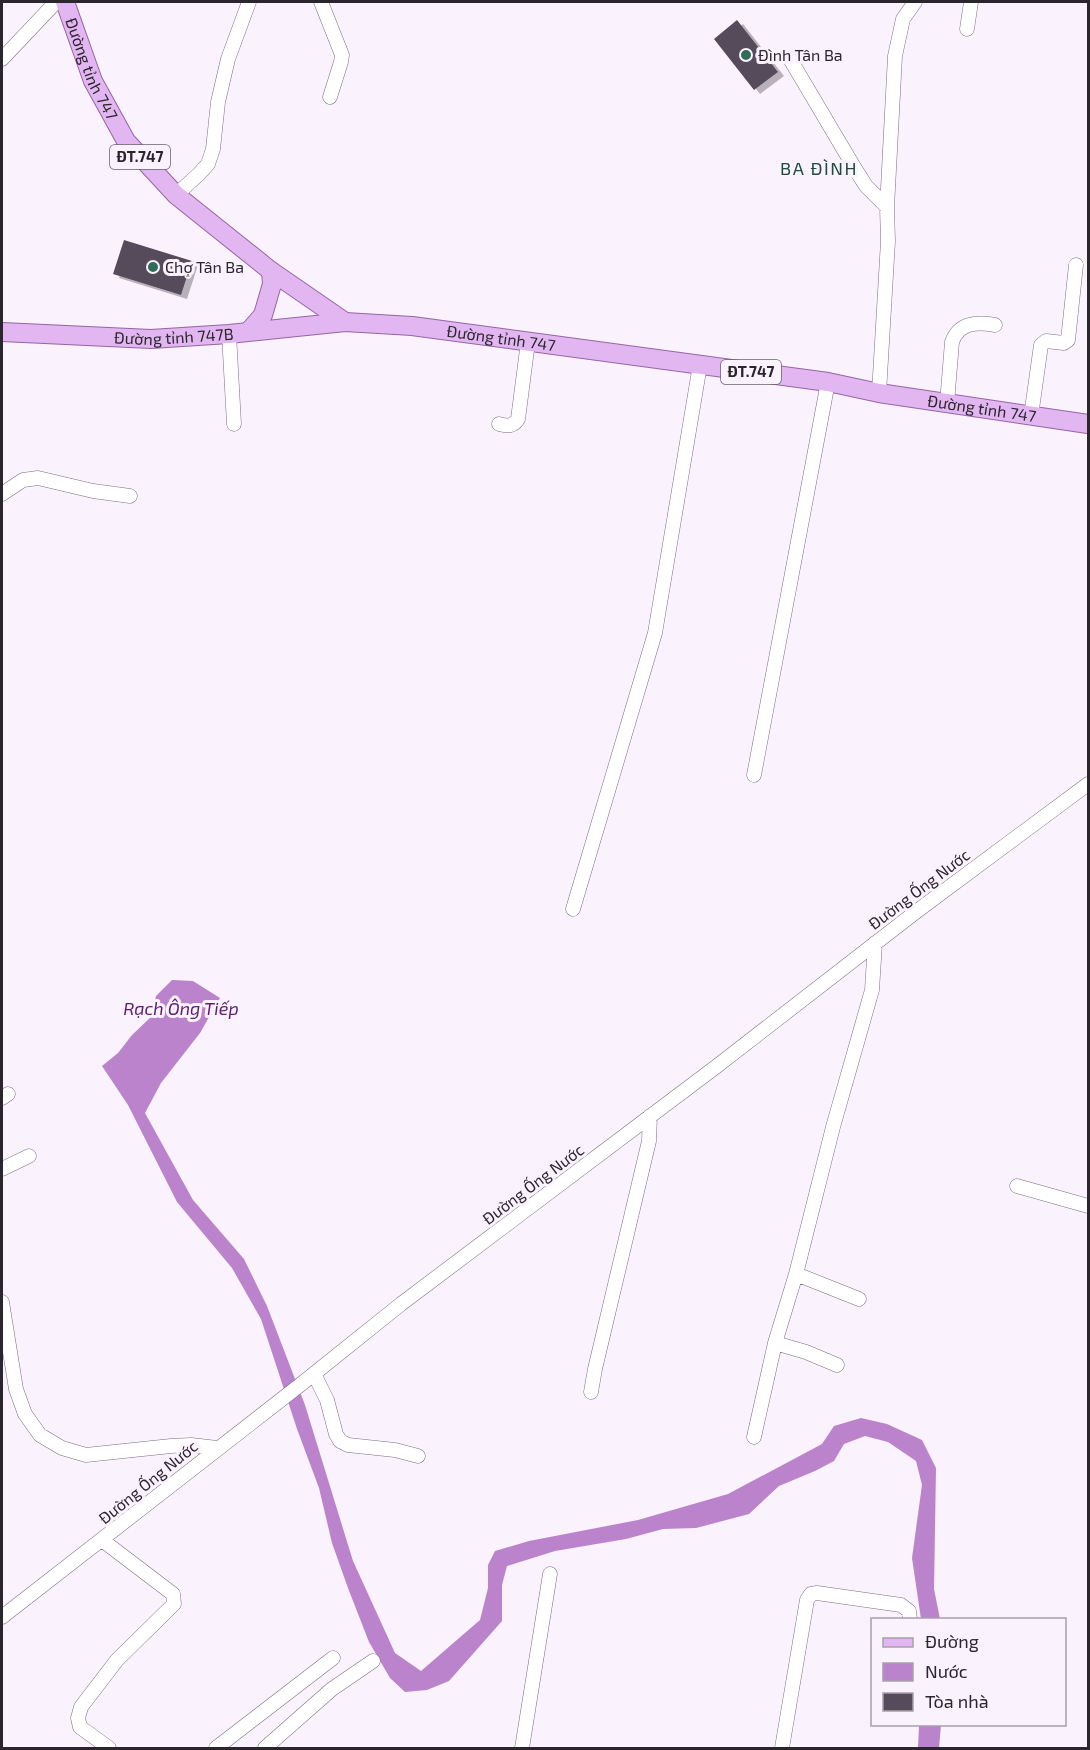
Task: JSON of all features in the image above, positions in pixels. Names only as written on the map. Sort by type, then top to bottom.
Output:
[{"type":"main road","name":"Đường tỉnh 747","points":[[65,2],[93,81],[126,141],[176,195],[272,271],[345,322],[412,326],[828,382],[879,393],[1089,424]]},
{"type":"main road","points":[[249,331],[262,315],[272,284],[272,271]]},
{"type":"main road","name":"Đường tỉnh 747B","points":[[2,332],[151,339],[229,334],[345,322]]},
{"type":"street","points":[[2,58],[56,2]]},
{"type":"street","points":[[176,195],[208,164],[213,149],[219,102],[228,60],[249,2]]},
{"type":"street","points":[[321,2],[342,55],[330,97]]},
{"type":"street","points":[[879,393],[895,56],[903,19],[915,2]]},
{"type":"street","points":[[967,29],[970,2]]},
{"type":"street","points":[[790,59],[866,186],[888,207]]},
{"type":"street","points":[[1031,416],[1041,345],[1046,341],[1064,343],[1068,340],[1076,265]]},
{"type":"street","points":[[947,403],[954,335],[967,325],[978,322],[995,325]]},
{"type":"street","points":[[229,334],[234,424]]},
{"type":"street","points":[[499,424],[507,426],[514,424],[518,419],[528,342]]},
{"type":"street","points":[[573,909],[655,633],[700,365]]},
{"type":"street","points":[[754,775],[828,382]]},
{"type":"street","points":[[2,494],[23,480],[38,478],[130,496]]},
{"type":"street","name":"Đường Ống Nước","points":[[2,1617],[401,1304],[875,943],[1089,784]]},
{"type":"street","points":[[754,1437],[776,1343],[833,1127],[872,990],[875,943]]},
{"type":"street","points":[[591,1392],[649,1141],[650,1116]]},
{"type":"street","points":[[2,1169],[29,1156]]},
{"type":"street","points":[[1017,1186],[1089,1206]]},
{"type":"street","points":[[796,1274],[859,1299]]},
{"type":"street","points":[[2,1302],[16,1389],[25,1414],[40,1435],[62,1448],[86,1455],[191,1444],[217,1448]]},
{"type":"street","points":[[776,1343],[837,1365]]},
{"type":"street","points":[[314,1374],[327,1400],[340,1441],[348,1445],[395,1450],[418,1456]]},
{"type":"street","points":[[102,1540],[173,1594],[175,1599],[174,1604],[117,1660],[81,1707],[78,1718],[80,1727],[109,1749]]},
{"type":"street","points":[[522,1749],[550,1574]]},
{"type":"street","points":[[782,1749],[807,1600],[811,1594],[901,1605],[909,1611],[910,1618]]},
{"type":"street","points":[[216,1749],[333,1658]]},
{"type":"street","points":[[265,1749],[332,1689],[373,1660]]},
{"type":"water","name":"Rạch Ông Tiếp","points":[[172,980],[193,981],[220,998],[200,1033],[161,1083],[145,1113],[193,1200],[244,1259],[267,1306],[305,1405],[353,1561],[395,1653],[421,1671],[480,1620],[488,1588],[488,1565],[495,1551],[529,1541],[638,1520],[728,1494],[822,1444],[834,1426],[861,1418],[887,1424],[922,1440],[936,1468],[934,1589],[940,1618],[921,1618],[912,1558],[922,1485],[916,1461],[888,1442],[865,1436],[844,1444],[834,1461],[779,1486],[749,1514],[696,1528],[663,1529],[626,1539],[555,1551],[507,1566],[502,1585],[502,1621],[449,1681],[427,1690],[405,1692],[390,1678],[369,1642],[348,1588],[332,1543],[319,1488],[261,1319],[232,1268],[177,1202],[128,1105],[102,1066],[118,1053],[132,1035],[152,1016],[156,996]]},
{"type":"water","points":[[919,1726],[941,1726],[939,1748],[918,1748]]},
{"type":"building","name":"Đình Tân Ba","points":[[737,20],[778,72],[754,90],[714,39]]},
{"type":"building","name":"Chợ Tân Ba","points":[[124,240],[192,261],[181,295],[113,274]]},
{"type":"place","name":"Đình Tân Ba","points":[[746,55]]},
{"type":"place","name":"Chợ Tân Ba","points":[[153,267]]},
{"type":"district","name":"BA ĐÌNH","points":[[819,169]]}]
